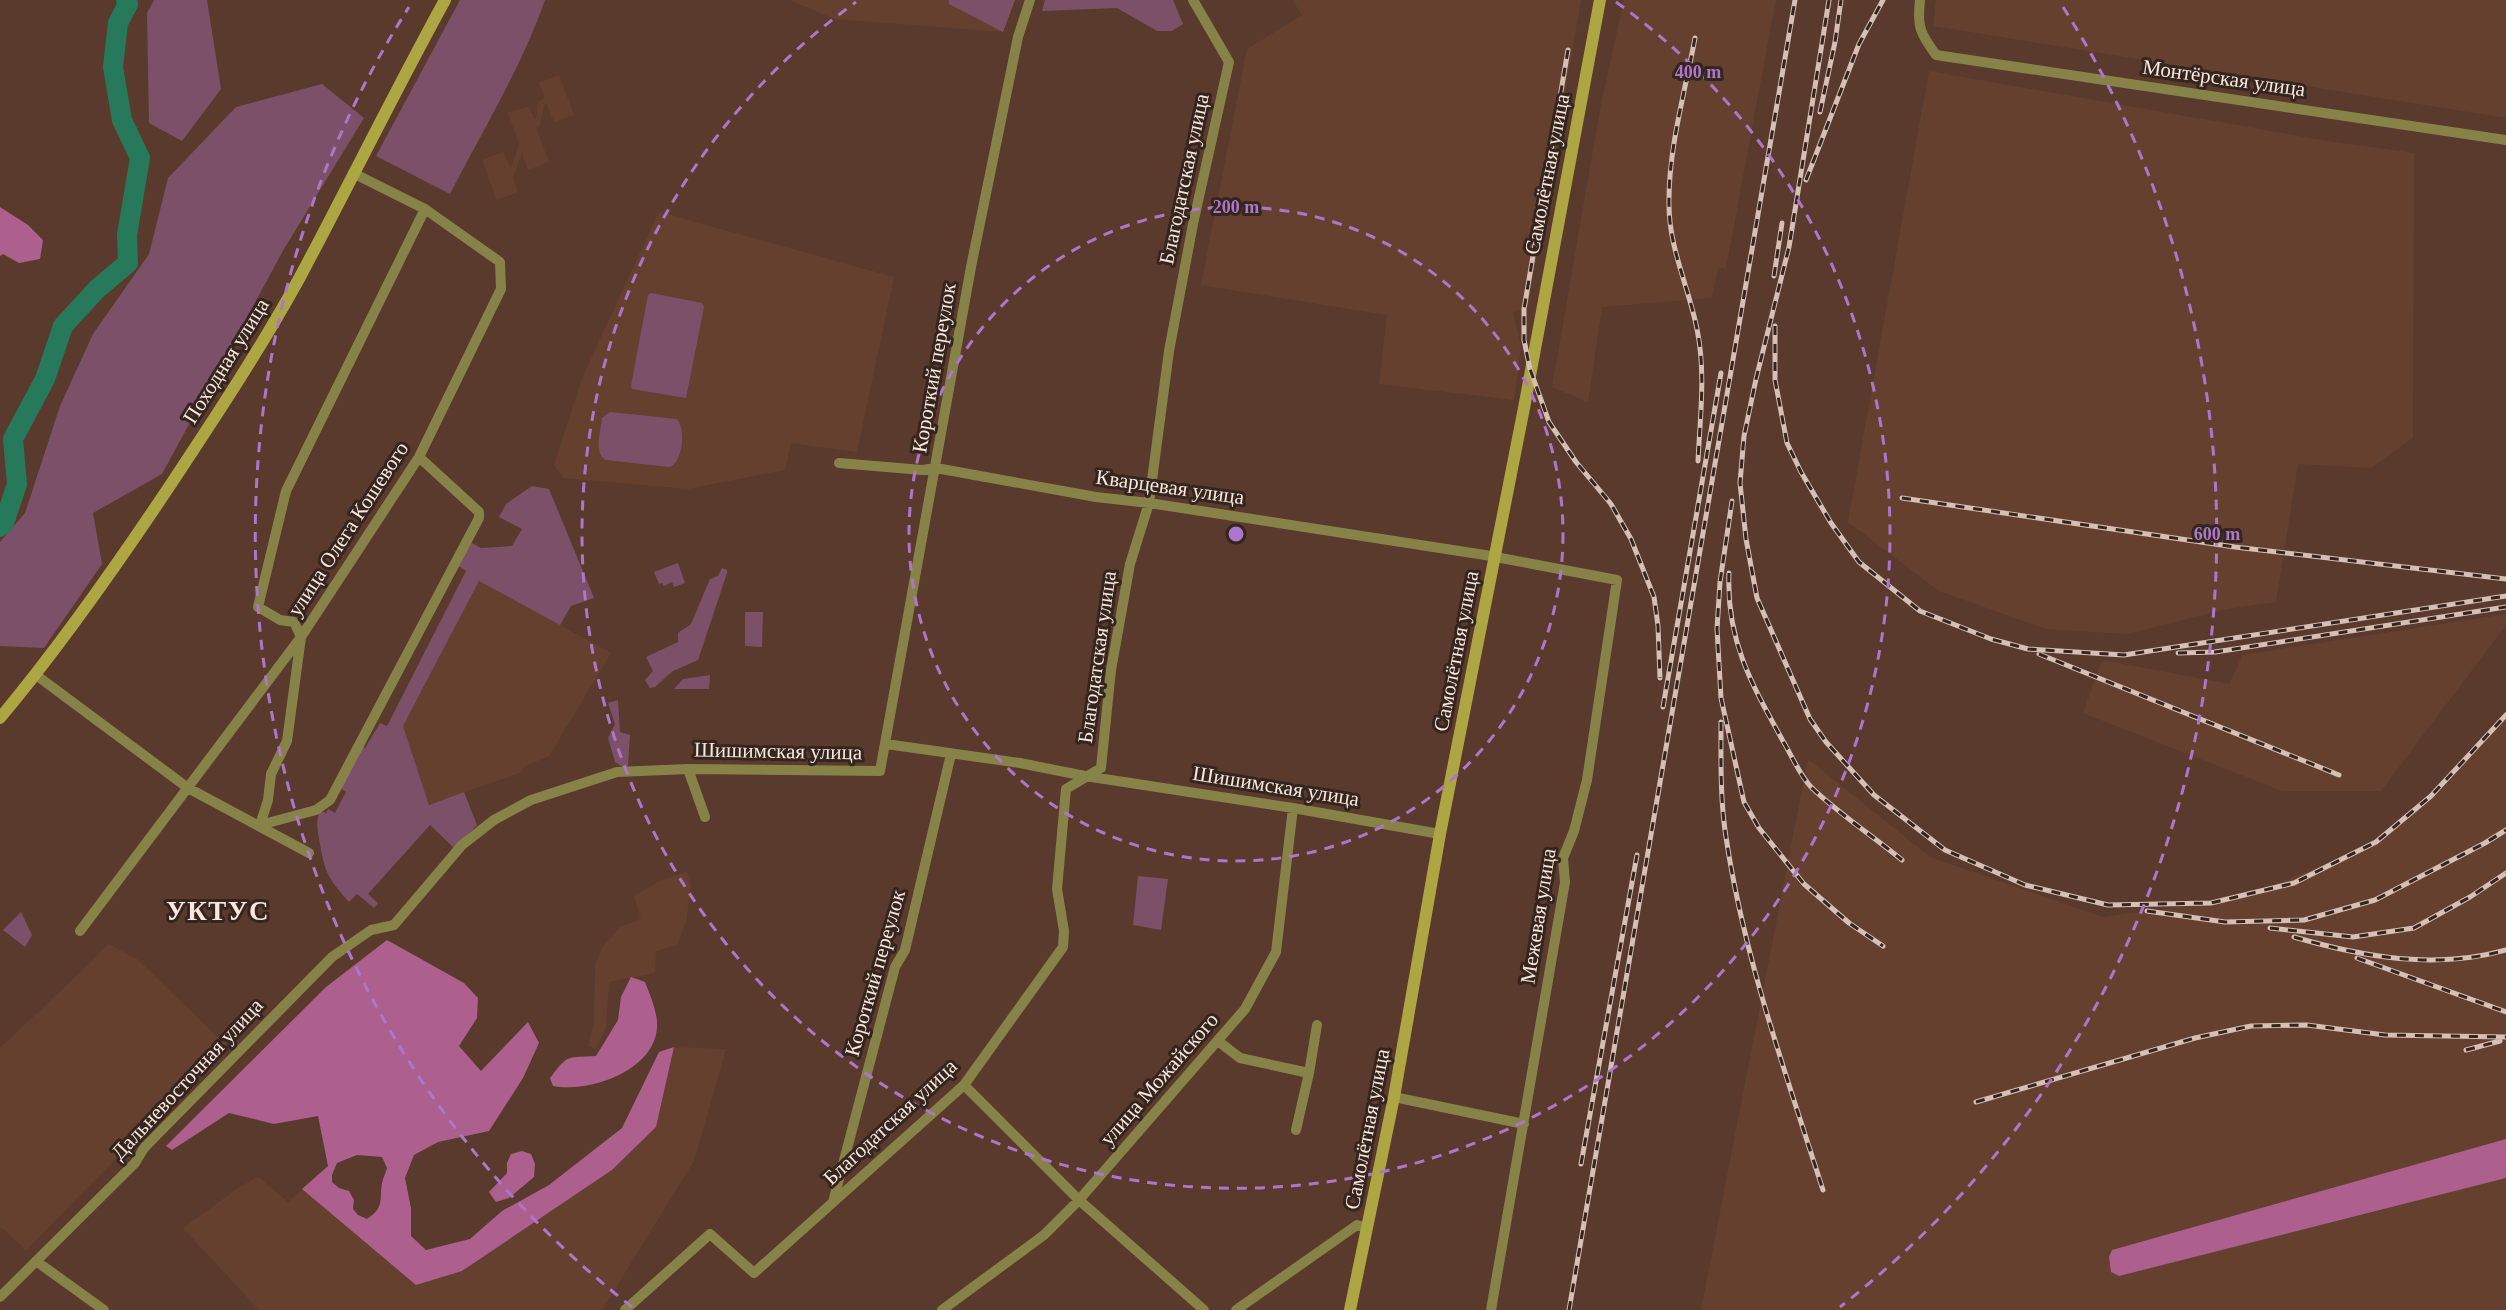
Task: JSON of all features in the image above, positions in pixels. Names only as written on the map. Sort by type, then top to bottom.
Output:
[{"type":"main road","name":"Походная улица","points":[[0,718],[102,588],[232,392],[299,278],[445,0]]},
{"type":"main road","name":"Самолётная улица","points":[[1350,1310],[1394,1097],[1440,834],[1495,557],[1600,0]]},
{"type":"street","name":"Короткий переулок","points":[[886,744],[971,267],[1018,37],[1029,0]]},
{"type":"street","name":"Благодатская улица","points":[[625,1310],[710,1234],[754,1273],[964,1085],[1063,947],[1064,931],[1057,889],[1066,789],[1101,768],[1112,670],[1130,564],[1149,503],[1175,318],[1193,224],[1230,62],[1193,0]]},
{"type":"street","name":"Монтёрская улица","points":[[1920,0],[1918,16],[1921,34],[1936,55],[2506,140]]},
{"type":"street","name":"улица Олега Кошевого","points":[[80,932],[301,637],[419,457],[501,289],[500,262],[425,209],[353,173]]},
{"type":"street","points":[[260,825],[268,800],[271,774],[287,741],[301,637],[294,622],[280,620],[258,607],[286,491],[425,209]]},
{"type":"street","points":[[260,825],[316,810],[330,800],[479,518],[479,512],[419,457]]},
{"type":"street","name":"Кварцевая улица","points":[[839,463],[922,470],[936,468],[1096,497],[1149,503],[1495,557]]},
{"type":"street","name":"Межевая улица","points":[[1491,1310],[1566,882],[1563,858],[1574,831],[1587,780],[1617,580],[1495,557]]},
{"type":"street","points":[[36,675],[188,788],[309,853]]},
{"type":"street","name":"Шишимская улица","points":[[371,930],[394,925],[462,845],[494,820],[531,800],[617,772],[688,769],[880,771],[886,744],[1020,763],[1085,776],[1293,808],[1440,834]]},
{"type":"street","name":"Короткий переулок","points":[[833,1202],[895,967],[905,951],[951,754]]},
{"type":"street","points":[[688,769],[705,817]]},
{"type":"street","name":"улица Можайского","points":[[942,1310],[1044,1235],[1079,1200],[1245,1009],[1276,952],[1293,808]]},
{"type":"street","name":"Дальневосточная улица","points":[[0,1297],[135,1163],[144,1148],[301,987],[332,957],[371,930]]},
{"type":"street","points":[[1296,1130],[1317,1025]]},
{"type":"street","points":[[1218,1041],[1240,1058],[1309,1073]]},
{"type":"street","points":[[964,1085],[1079,1200],[1204,1310]]},
{"type":"street","points":[[1394,1097],[1524,1124]]},
{"type":"street","points":[[1236,1310],[1357,1225],[1367,1228]]},
{"type":"street","points":[[36,1261],[104,1310]]},
{"type":"shaded area","points":[[154,0],[207,0],[221,89],[182,141],[149,123],[147,13]]},
{"type":"shaded area","points":[[460,0],[545,0],[513,74],[450,194],[376,156]]},
{"type":"shaded area","points":[[790,0],[1015,0],[1003,32],[834,19]]},
{"type":"shaded area","points":[[949,0],[1015,0],[1003,32],[949,4]]},
{"type":"shaded area","points":[[1045,0],[1173,0],[1183,24],[1172,31],[1157,31],[1117,8],[1042,11]]},
{"type":"shaded area","points":[[1292,0],[1581,0],[1528,307],[1513,312],[1521,347],[1514,400],[1379,384],[1387,315],[1201,285],[1247,49],[1302,15]]},
{"type":"shaded area","points":[[1624,0],[1776,0],[1726,268],[1718,268],[1712,298],[1602,307],[1588,402],[1552,387],[1601,104]]},
{"type":"shaded area","points":[[1936,0],[2506,0],[2506,118],[1933,26]]},
{"type":"shaded area","points":[[1929,71],[2328,141],[2414,153],[2413,438],[2371,468],[2298,464],[2276,602],[2227,609],[2127,634],[2046,629],[1939,591],[1848,522]]},
{"type":"shaded area","points":[[559,75],[574,115],[554,122],[547,104],[544,105],[540,125],[536,127],[549,162],[528,170],[522,153],[513,178],[518,192],[497,200],[482,160],[503,152],[511,169],[519,144],[508,113],[529,106],[536,119],[539,101],[545,98],[539,83]]},
{"type":"shaded area","points":[[322,84],[364,118],[284,249],[162,474],[93,513],[102,564],[44,648],[0,646],[0,542],[25,513],[60,406],[93,334],[149,254],[168,178],[236,107]]},
{"type":"shaded area","points":[[0,207],[28,225],[43,240],[40,259],[19,263],[3,254],[0,256]]},
{"type":"shaded area","points":[[659,212],[894,277],[857,452],[791,443],[785,470],[688,489],[564,478],[554,465],[582,378]]},
{"type":"shaded area","points":[[651,293],[702,303],[704,307],[686,398],[632,389],[631,386],[648,295]]},
{"type":"shaded area","points":[[610,412],[677,419],[682,430],[682,445],[678,459],[670,467],[606,460],[600,452],[599,441],[602,418]]},
{"type":"shaded area","points":[[532,486],[549,489],[594,598],[571,606],[560,625],[479,581],[403,726],[429,805],[464,792],[477,825],[454,848],[430,825],[368,894],[378,903],[374,908],[357,894],[349,902],[332,881],[326,869],[317,828],[320,811],[326,813],[328,809],[335,813],[346,792],[340,788],[361,747],[365,748],[380,723],[387,726],[466,571],[457,565],[470,542],[481,548],[512,546],[522,529],[499,517],[506,504]]},
{"type":"shaded area","points":[[678,563],[685,583],[674,587],[672,582],[664,586],[662,583],[659,584],[654,572]]},
{"type":"shaded area","points":[[722,568],[727,570],[727,573],[698,660],[673,671],[655,687],[650,688],[645,680],[653,671],[646,657],[678,642],[678,633],[691,624],[710,579],[718,576]]},
{"type":"shaded area","points":[[479,581],[611,653],[549,756],[525,766],[522,772],[429,805],[403,726]]},
{"type":"shaded area","points":[[745,612],[763,612],[762,647],[745,646]]},
{"type":"shaded area","points":[[2506,614],[2506,625],[2381,791],[2282,791],[2083,713],[2102,660],[2230,684],[2242,655]]},
{"type":"shaded area","points":[[710,675],[709,689],[674,689],[683,679]]},
{"type":"shaded area","points":[[618,700],[620,732],[630,735],[628,766],[624,768],[615,762],[608,738],[615,724],[608,703]]},
{"type":"shaded area","points":[[2506,719],[2506,1310],[1701,1310],[1808,759],[1930,857],[2103,917],[2239,899],[2377,843],[2441,790]]},
{"type":"shaded area","points":[[687,872],[691,885],[686,922],[677,945],[656,951],[655,973],[609,982],[606,1028],[596,1049],[588,1046],[594,1022],[595,964],[602,948],[620,927],[641,919],[634,896],[660,881]]},
{"type":"shaded area","points":[[1138,876],[1168,879],[1161,930],[1133,925]]},
{"type":"shaded area","points":[[21,912],[32,935],[25,947],[3,930]]},
{"type":"shaded area","points":[[387,940],[464,983],[478,998],[477,1018],[459,1046],[481,1071],[528,1022],[539,1043],[523,1078],[489,1131],[438,1142],[414,1155],[405,1178],[411,1208],[411,1236],[426,1250],[470,1239],[502,1211],[549,1185],[622,1128],[659,1052],[674,1047],[656,1127],[612,1170],[462,1271],[416,1285],[302,1189],[328,1166],[318,1116],[274,1124],[229,1113],[172,1150],[166,1146],[326,987]],"holes":[[[357,1155],[382,1157],[387,1168],[382,1183],[380,1203],[377,1211],[367,1219],[358,1215],[353,1209],[354,1200],[349,1191],[339,1188],[332,1182],[332,1175],[337,1163]]]},
{"type":"shaded area","points":[[108,944],[137,959],[227,1046],[26,1250],[2,1228],[0,1229],[0,1048]]},
{"type":"shaded area","points":[[631,977],[645,982],[656,1016],[657,1027],[653,1042],[645,1056],[618,1076],[601,1082],[584,1086],[553,1086],[550,1078],[569,1058],[596,1056],[618,1020],[621,997]]},
{"type":"shaded area","points":[[674,1047],[726,1049],[694,1161],[602,1310],[259,1310],[183,1228],[238,1188],[258,1177],[288,1202],[302,1189],[416,1284],[462,1271],[612,1170],[656,1127]]},
{"type":"shaded area","points":[[2506,1139],[2506,1178],[2119,1276],[2111,1272],[2109,1257],[2112,1250]]},
{"type":"shaded area","points":[[522,1151],[531,1154],[535,1164],[534,1177],[509,1198],[496,1202],[489,1192],[507,1173],[507,1163],[511,1154]]},
{"type":"waterway","points":[[0,527],[4,523],[17,484],[13,439],[45,379],[63,326],[97,289],[128,263],[127,235],[140,158],[122,120],[113,67],[118,23],[128,4],[126,0]]},
{"type":"railway","points":[[1569,1310],[1795,0]]},
{"type":"railway","points":[[1829,0],[1789,247],[1744,436],[1740,483],[1746,539],[1757,598],[1810,719],[1826,742],[1874,795],[1945,850],[2025,885],[2108,905],[2211,903],[2294,883],[2376,842],[2431,796],[2506,715]]},
{"type":"railway","points":[[1820,112],[1835,42],[1841,0]]},
{"type":"railway","points":[[1806,180],[1859,44],[1883,0]]},
{"type":"railway","points":[[1695,38],[1674,142],[1669,205],[1672,237],[1694,314],[1700,345],[1702,395],[1698,461]]},
{"type":"railway","points":[[1568,50],[1524,309],[1524,340],[1530,369],[1549,422],[1576,462],[1611,504],[1631,539],[1654,597],[1658,626],[1660,678]]},
{"type":"railway","points":[[1774,276],[1782,223]]},
{"type":"railway","points":[[1775,326],[1775,380],[1787,443],[1831,523],[1859,562],[1920,611],[1991,639],[2028,649],[2124,655],[2506,596]]},
{"type":"railway","points":[[1663,707],[1721,373]]},
{"type":"railway","points":[[1902,498],[2235,547],[2506,579]]},
{"type":"railway","points":[[1732,501],[1720,582],[1717,629],[1721,698],[1744,802],[1759,828],[1804,884],[1849,923],[1883,946]]},
{"type":"railway","points":[[1729,573],[1732,620],[1743,661],[1761,701],[1800,772],[1822,797],[1902,860]]},
{"type":"railway","points":[[2178,653],[2215,652],[2506,607]]},
{"type":"railway","points":[[2039,654],[2339,775]]},
{"type":"railway","points":[[1721,722],[1724,823],[1734,882],[1767,1015],[1823,1190]]},
{"type":"railway","points":[[2147,911],[2225,922],[2304,920],[2375,900],[2506,830]]},
{"type":"railway","points":[[1581,1164],[1637,855]]},
{"type":"railway","points":[[2270,928],[2353,937],[2414,928],[2470,897],[2506,873]]},
{"type":"railway","points":[[2294,937],[2373,955],[2426,960],[2480,956],[2506,950]]},
{"type":"railway","points":[[2357,958],[2506,1012]]},
{"type":"railway","points":[[1976,1102],[2195,1038],[2251,1026],[2307,1025],[2385,1035],[2506,1037]]},
{"type":"railway","points":[[2466,1050],[2500,1041]]},
{"type":"district","name":"УКТУС","points":[[218,911]]}]
